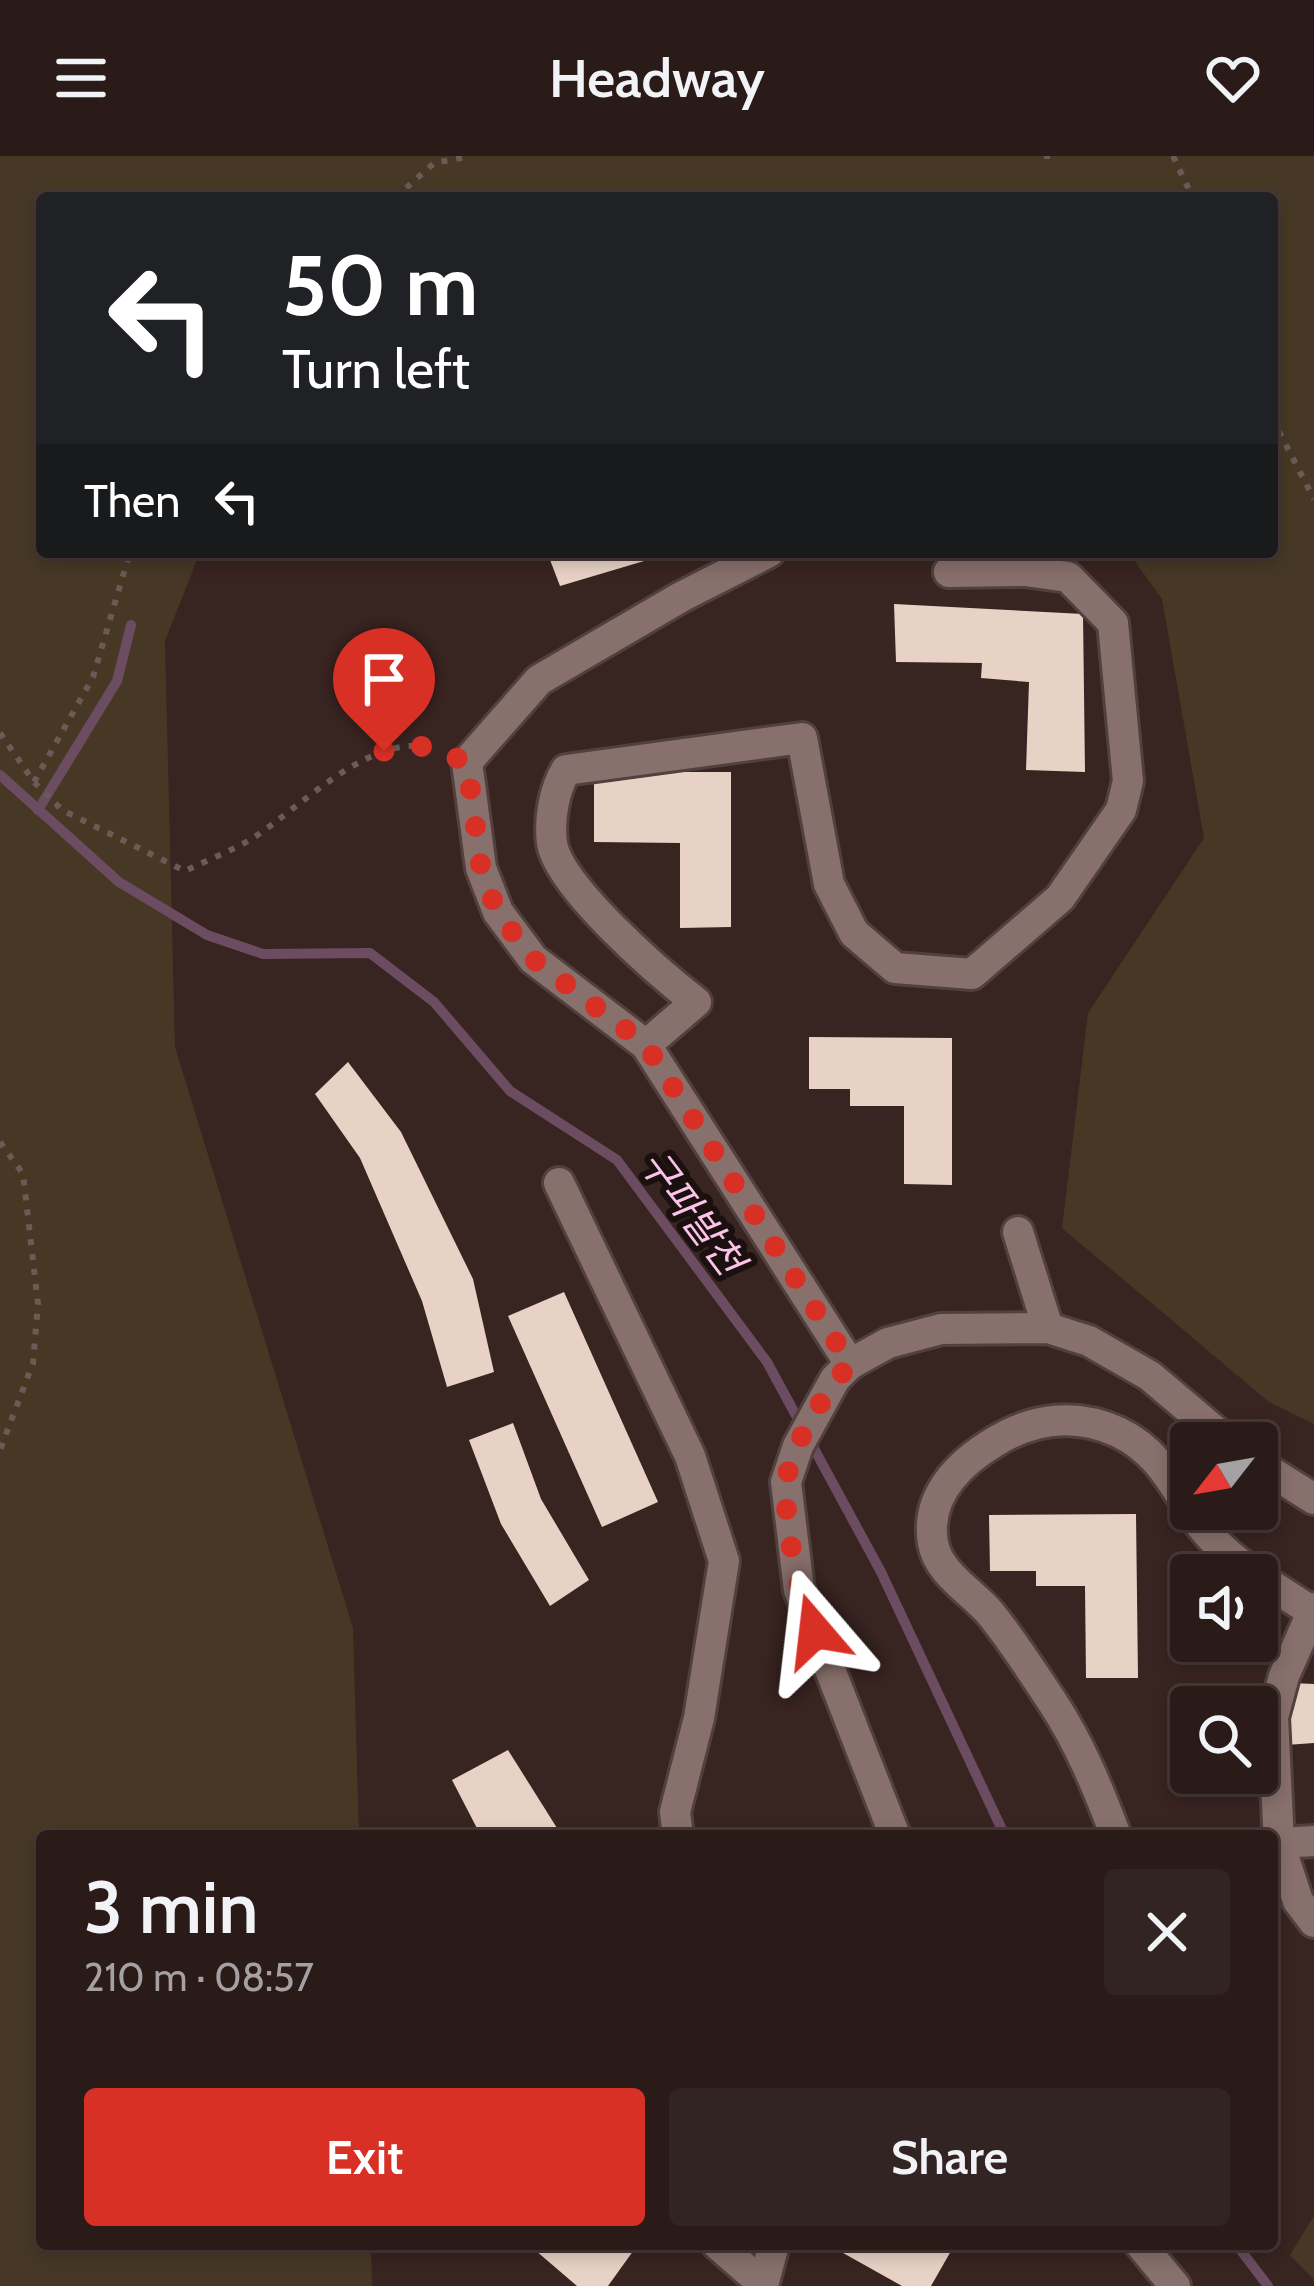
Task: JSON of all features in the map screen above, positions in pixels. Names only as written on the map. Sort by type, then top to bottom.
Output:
[{"type":"street","points":[[757,558],[539,680],[467,762],[481,868],[497,912],[533,959],[646,1045],[850,1364]]},
{"type":"street","points":[[646,1045],[696,1002],[657,972],[571,882],[552,845],[556,787],[566,770],[802,738],[829,884],[854,933],[895,968],[938,974],[973,974],[1060,898],[1121,810],[1128,781],[1113,623],[1068,577],[949,572]]},
{"type":"street","points":[[560,1183],[690,1456],[724,1561],[699,1718],[675,1812],[677,1830]]},
{"type":"street","points":[[1018,1232],[1048,1328]]},
{"type":"street","points":[[893,1830],[799,1590],[786,1483],[798,1445],[828,1392],[850,1364],[888,1343],[940,1329],[1048,1328],[1089,1341],[1150,1376],[1204,1422]]},
{"type":"street","points":[[1114,1830],[1100,1791],[1057,1708],[989,1612],[945,1568],[933,1545],[933,1514],[941,1489],[978,1451],[1006,1434],[1037,1420],[1079,1420],[1117,1432],[1151,1452],[1198,1521],[1228,1554]]},
{"type":"street","points":[[1278,1476],[1314,1499]]},
{"type":"street","points":[[1278,1589],[1313,1611],[1284,1676],[1273,1717],[1279,1843],[1298,1901],[1314,1922]]},
{"type":"street","points":[[1279,1843],[1314,1841]]},
{"type":"street","points":[[724,2250],[764,2285],[773,2250]]},
{"type":"street","points":[[1145,2250],[1175,2286]]},
{"type":"path","points":[[402,192],[434,163],[471,156]]},
{"type":"path","points":[[1044,156],[1058,156]]},
{"type":"path","points":[[1173,156],[1190,192]]},
{"type":"path","points":[[1278,430],[1314,499]]},
{"type":"path","points":[[34,782],[93,677],[128,558]]},
{"type":"path","points":[[0,734],[34,782],[62,810],[185,871],[253,838],[318,787],[384,751],[425,746],[467,762]]},
{"type":"path","points":[[0,1142],[22,1174],[38,1304],[32,1363],[0,1450]]},
{"type":"shaded area","points":[[0,156],[1314,156],[1314,1424],[1269,1402],[1062,1228],[1088,1013],[1204,838],[1162,599],[1132,558],[1278,558],[1278,192],[36,192],[36,558],[198,558],[165,641],[175,1047],[353,1628],[359,1830],[36,1830],[36,2250],[371,2250],[372,2286],[0,2286]]},
{"type":"shaded area","points":[[1314,2216],[1314,2280],[1290,2255]]},
{"type":"building","points":[[549,558],[654,558],[560,586]]},
{"type":"building","points":[[894,604],[1083,614],[1085,772],[1026,770],[1029,682],[981,678],[982,663],[896,662]]},
{"type":"building","points":[[594,772],[731,772],[731,927],[680,928],[680,843],[594,842]]},
{"type":"building","points":[[809,1037],[952,1038],[952,1185],[904,1184],[904,1106],[850,1106],[850,1089],[809,1089]]},
{"type":"building","points":[[348,1062],[401,1132],[473,1279],[494,1372],[447,1387],[422,1301],[360,1158],[315,1094]]},
{"type":"building","points":[[564,1292],[658,1502],[602,1527],[508,1316]]},
{"type":"building","points":[[513,1423],[541,1499],[589,1580],[550,1606],[501,1524],[469,1440]]},
{"type":"building","points":[[1136,1514],[1138,1678],[1086,1678],[1085,1586],[1036,1586],[1036,1571],[990,1571],[989,1515]]},
{"type":"building","points":[[1292,1683],[1314,1684],[1314,1743],[1286,1745]]},
{"type":"building","points":[[508,1750],[558,1830],[478,1830],[452,1780]]},
{"type":"building","points":[[535,2250],[634,2250],[608,2286],[577,2286]]},
{"type":"building","points":[[838,2250],[952,2250],[931,2286],[902,2286]]},
{"type":"waterway","points":[[38,810],[117,681],[131,625]]},
{"type":"waterway","name":"구파발천","points":[[0,775],[119,882],[207,935],[263,954],[370,953],[434,1002],[510,1091],[617,1160],[767,1362],[881,1572],[1002,1830]]},
{"type":"waterway","name":"구파발천","points":[[1241,2250],[1268,2286]]},
{"type":"route","points":[[384,751],[425,746],[467,762],[481,868],[497,912],[533,959],[646,1045],[850,1364],[835,1379],[798,1445],[786,1483],[799,1590],[815,1631]]}]
